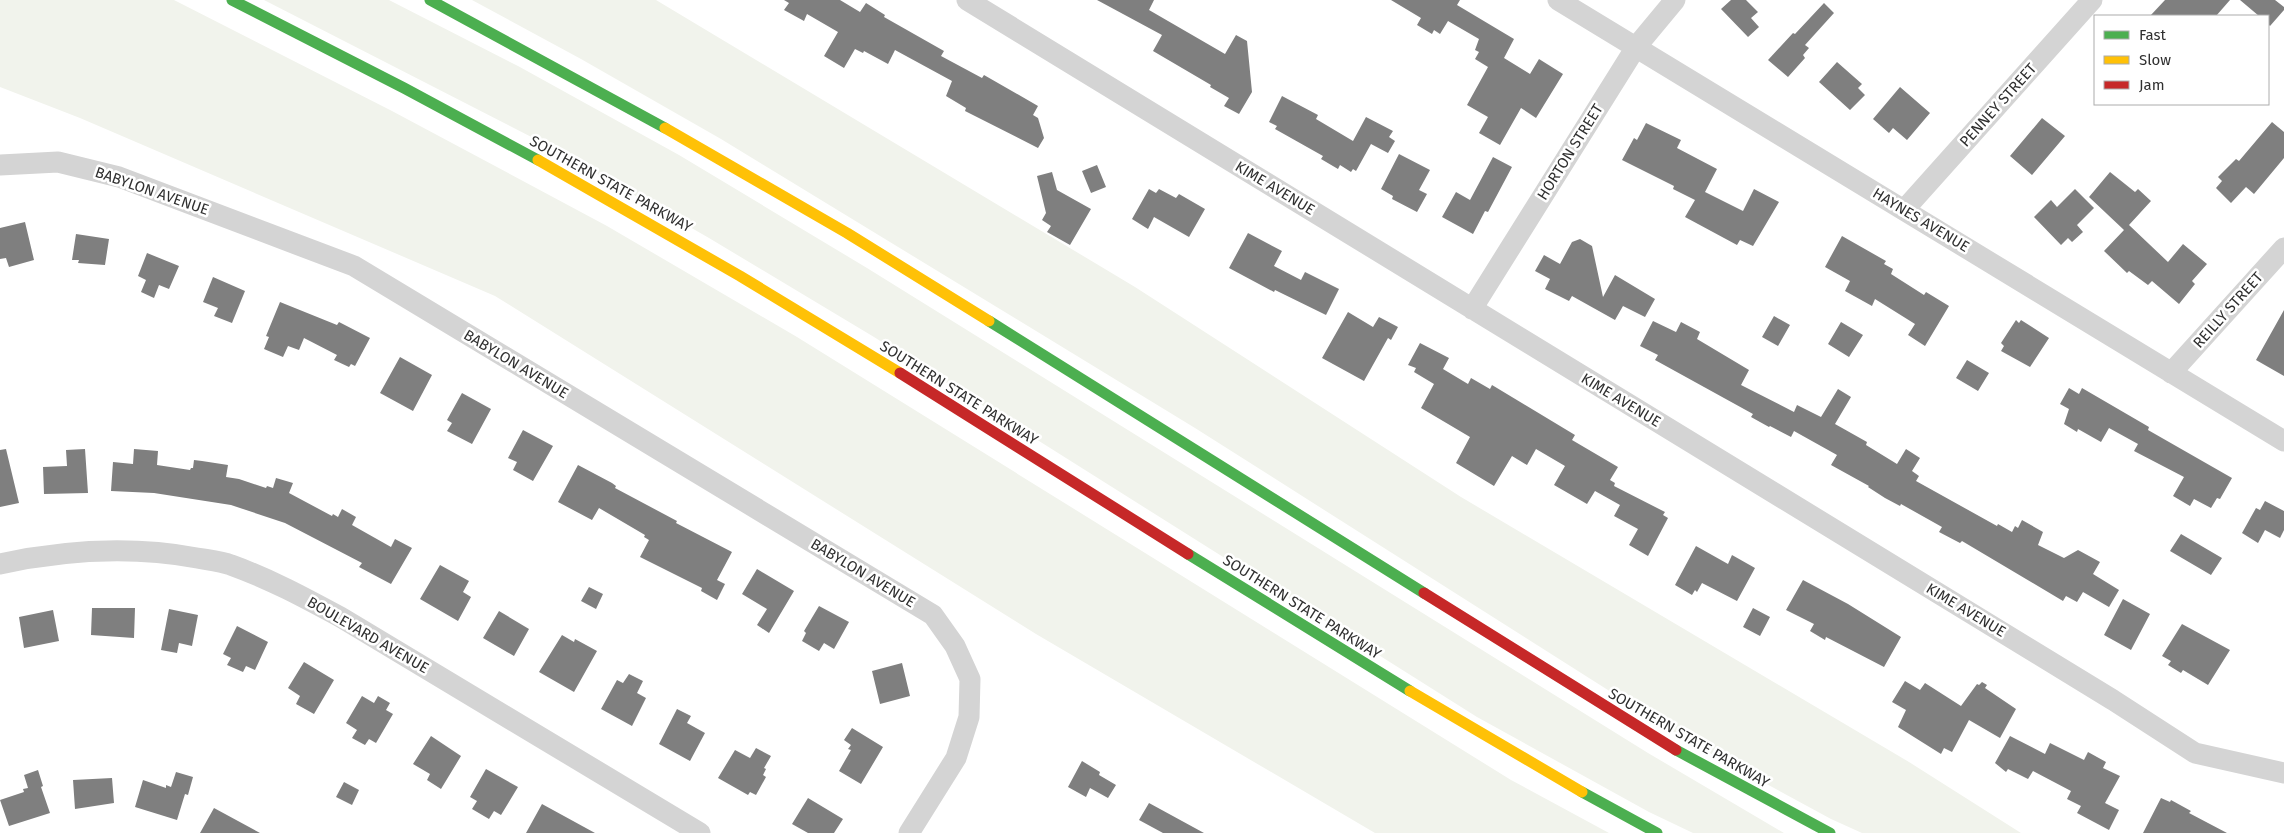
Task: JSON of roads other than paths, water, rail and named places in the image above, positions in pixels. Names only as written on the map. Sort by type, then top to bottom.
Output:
[{"type":"highway","name":"SOUTHERN STATE PARKWAY","points":[[232,0],[484,131],[718,262],[907,377],[1448,715],[1657,833]]},
{"type":"highway","name":"SOUTHERN STATE PARKWAY","points":[[430,0],[662,126],[847,233],[1680,752],[1830,833]]},
{"type":"street","name":"KIME AVENUE","points":[[967,0],[2113,700],[2195,753],[2284,773]]},
{"type":"street","name":"HAYNES AVENUE","points":[[1558,0],[2284,441]]},
{"type":"street","name":"HORTON STREET","points":[[1472,309],[1636,47],[1676,0]]},
{"type":"street","name":"PENNEY STREET","points":[[1904,210],[2092,0]]},
{"type":"street","name":"BABYLON AVENUE","points":[[0,165],[58,162],[119,176],[354,266],[933,615],[954,646],[970,679],[969,717],[956,758],[909,833]]},
{"type":"street","name":"REILLY STREET","points":[[2171,373],[2284,248]]},
{"type":"street","name":"BOULEVARD AVENUE","points":[[0,564],[31,557],[110,550],[172,554],[229,564],[284,586],[342,618],[700,833]]}]
